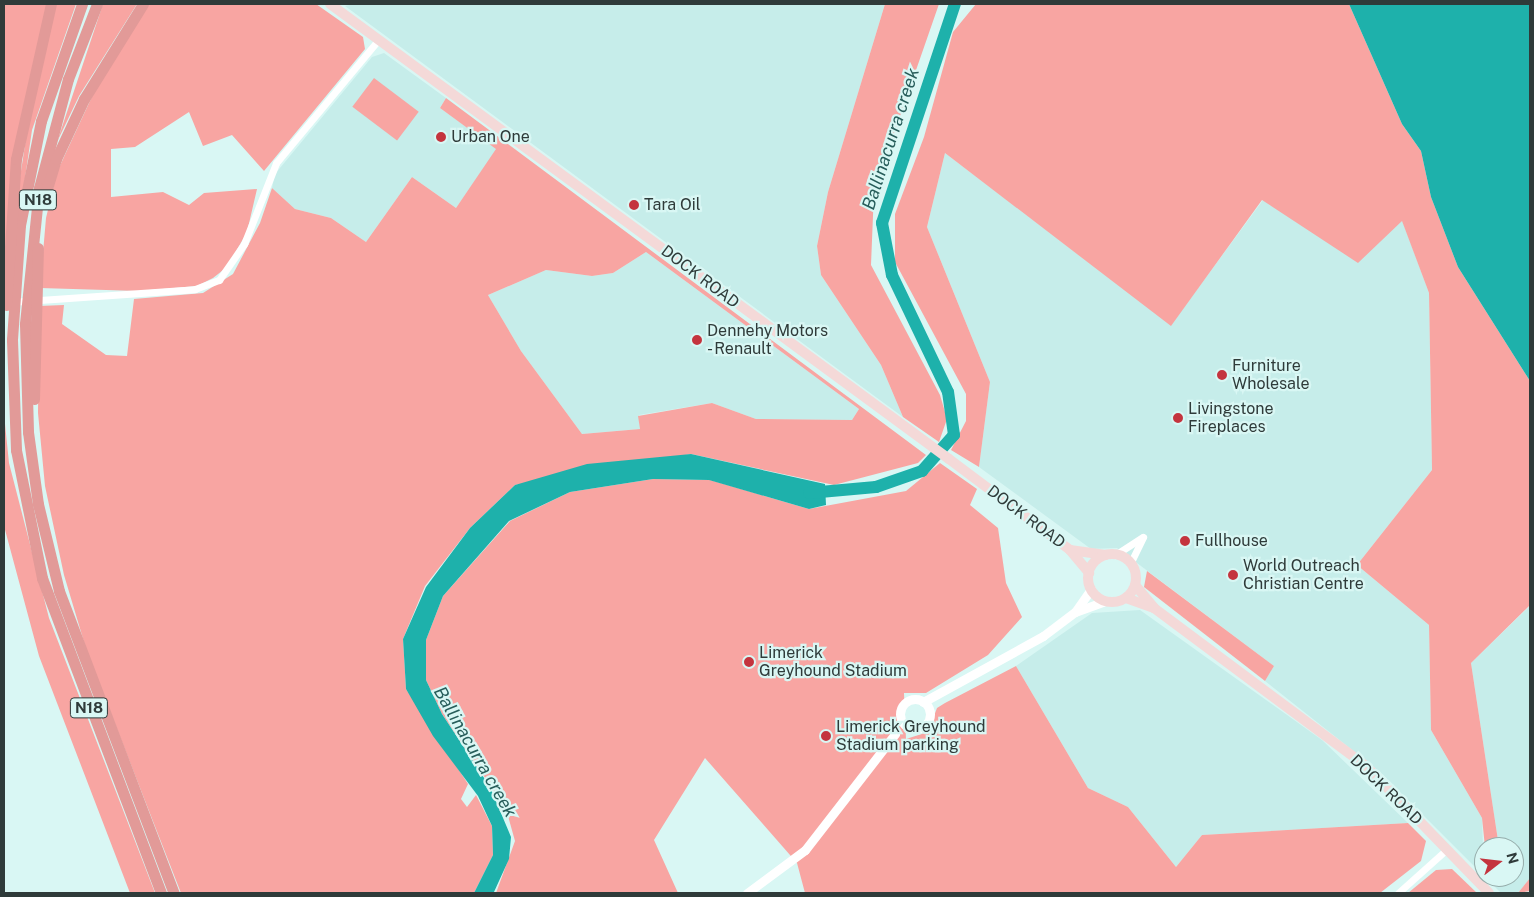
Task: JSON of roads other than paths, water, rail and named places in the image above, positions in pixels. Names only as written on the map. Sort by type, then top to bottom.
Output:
[{"type":"highway","name":"N18","points":[[51,4],[16,159],[6,274],[7,427],[28,519],[60,632],[161,893]]},
{"type":"highway","name":"N18","points":[[28,519],[12,379],[20,225],[41,121],[82,4]]},
{"type":"highway","name":"N18","points":[[97,4],[48,146],[32,235],[25,324],[36,488],[67,615],[174,893]]},
{"type":"highway","name":"N18","points":[[25,324],[39,226],[56,159],[84,99],[143,4]]},
{"type":"highway","name":"N18","points":[[39,226],[32,357],[34,427],[41,492],[67,615]]},
{"type":"main road","name":"DOCK ROAD","points":[[330,4],[949,459],[1070,550],[1089,574]]},
{"type":"main road","name":"DOCK ROAD","points":[[1070,550],[1111,555]]},
{"type":"main road","points":[[1111,555],[1130,564],[1136,585],[1126,598],[1106,602],[1091,589],[1089,574],[1095,562],[1111,555]]},
{"type":"main road","name":"DOCK ROAD","points":[[1136,585],[1154,608],[1367,767],[1489,893]]},
{"type":"main road","name":"DOCK ROAD","points":[[1126,598],[1154,608]]},
{"type":"street","points":[[4,303],[56,297],[195,289],[219,280],[244,244],[276,163],[378,40]]},
{"type":"street","points":[[1111,555],[1143,537],[1130,564]]},
{"type":"street","points":[[747,893],[805,850],[896,734],[906,702],[923,702],[1043,636],[1075,612],[1091,589]]},
{"type":"street","points":[[1075,612],[1106,602]]},
{"type":"street","points":[[896,734],[914,729],[927,722],[929,711],[939,694]]},
{"type":"street","points":[[923,702],[929,711]]},
{"type":"street","points":[[900,718],[914,729]]},
{"type":"street","points":[[1398,893],[1446,850]]},
{"type":"water","points":[[1349,4],[1530,4],[1530,381],[1458,267],[1431,197],[1421,151],[1402,124]]},
{"type":"water","points":[[691,454],[825,484],[826,505],[809,509],[709,480],[653,479],[570,492],[509,521],[443,596],[426,640],[426,680],[442,714],[490,787],[511,837],[509,859],[494,892],[474,893],[493,855],[492,826],[478,796],[433,736],[406,689],[403,639],[426,587],[470,528],[515,485],[587,464]]},
{"type":"waterway","name":"Ballinacurra creek","points":[[809,493],[876,487],[922,471],[954,435],[948,392],[892,275],[882,223],[955,4]]},
{"type":"place","name":"Urban One","points":[[441,137]]},
{"type":"place","name":"Tara Oil","points":[[634,205]]},
{"type":"place","name":"Dennehy Motors - Renault","points":[[697,340]]},
{"type":"place","name":"Furniture Wholesale","points":[[1222,375]]},
{"type":"place","name":"Livingstone Fireplaces","points":[[1178,418]]},
{"type":"place","name":"Fullhouse","points":[[1185,541]]},
{"type":"place","name":"World Outreach Christian Centre","points":[[1233,575]]},
{"type":"place","name":"Limerick Greyhound Stadium","points":[[749,662]]},
{"type":"place","name":"Limerick Greyhound Stadium parking","points":[[826,736]]}]
